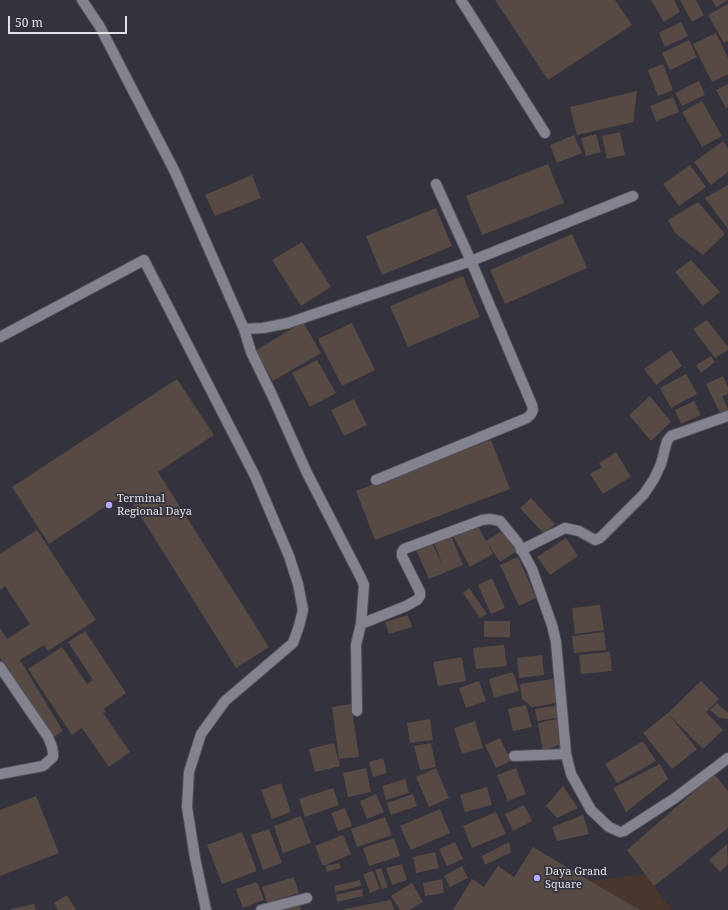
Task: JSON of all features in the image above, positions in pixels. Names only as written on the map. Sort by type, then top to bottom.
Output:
[{"type":"street","points":[[82,0],[100,27],[175,172],[244,329],[251,352],[307,473],[364,585],[361,624],[356,645],[357,711]]},
{"type":"street","points":[[461,0],[545,134]]},
{"type":"street","points":[[376,480],[527,418],[532,412],[532,405],[436,184]]},
{"type":"street","points":[[244,329],[263,328],[288,323],[470,261],[634,196]]},
{"type":"street","points":[[0,336],[144,260],[255,476],[289,556],[298,584],[303,610],[293,643],[225,701],[201,734],[189,772],[187,807],[195,858],[206,910]]},
{"type":"street","points":[[521,550],[564,528],[579,531],[595,540],[600,538],[644,494],[654,480],[667,441],[671,436],[728,416]]},
{"type":"street","points":[[361,624],[406,606],[417,600],[420,596],[420,592],[402,556],[402,552],[408,548],[482,520],[490,519],[500,521],[521,550],[532,569],[556,642],[566,754],[571,774],[591,810],[609,827],[620,832],[624,831],[634,826],[675,798],[728,758]]},
{"type":"street","points":[[0,666],[48,737],[53,753],[53,757],[43,766],[0,774]]},
{"type":"street","points":[[514,756],[566,754]]},
{"type":"street","points":[[261,910],[307,898]]},
{"type":"shaded area","name":"Daya Grand Square","points":[[533,847],[590,881],[645,874],[672,910],[453,910],[472,879],[484,887],[498,866],[514,877]]},
{"type":"building","points":[[495,0],[615,0],[632,25],[548,80]]},
{"type":"building","points":[[651,0],[674,0],[680,12],[664,22]]},
{"type":"building","points":[[680,0],[696,0],[704,15],[692,22]]},
{"type":"building","points":[[712,0],[728,0],[716,7]]},
{"type":"building","points":[[728,4],[728,41],[724,43],[708,15]]},
{"type":"building","points":[[681,22],[688,36],[665,47],[659,33]]},
{"type":"building","points":[[716,33],[728,58],[728,74],[712,82],[693,44]]},
{"type":"building","points":[[689,40],[697,57],[670,70],[662,53]]},
{"type":"building","points":[[663,64],[673,90],[658,96],[648,70]]},
{"type":"building","points":[[699,81],[705,95],[682,106],[675,93]]},
{"type":"building","points":[[728,84],[728,107],[726,108],[716,90]]},
{"type":"building","points":[[637,91],[633,122],[577,135],[570,107]]},
{"type":"building","points":[[673,97],[679,112],[656,121],[650,106]]},
{"type":"building","points":[[702,101],[722,136],[702,147],[682,112]]},
{"type":"building","points":[[620,132],[625,155],[607,159],[602,136]]},
{"type":"building","points":[[596,134],[601,152],[586,156],[581,138]]},
{"type":"building","points":[[574,135],[582,153],[557,163],[550,145]]},
{"type":"building","points":[[723,141],[728,148],[728,172],[711,185],[694,162]]},
{"type":"building","points":[[548,164],[564,203],[482,235],[466,196]]},
{"type":"building","points":[[690,165],[706,187],[679,206],[663,184]]},
{"type":"building","points":[[252,175],[261,198],[215,216],[205,195]]},
{"type":"building","points":[[728,185],[728,229],[705,198]]},
{"type":"building","points":[[698,202],[725,234],[703,255],[675,233],[668,220]]},
{"type":"building","points":[[436,208],[452,246],[382,275],[366,236]]},
{"type":"building","points":[[572,234],[587,268],[505,304],[490,270]]},
{"type":"building","points":[[302,242],[331,287],[301,306],[272,260]]},
{"type":"building","points":[[691,260],[720,292],[703,306],[675,272]]},
{"type":"building","points":[[463,276],[480,317],[408,347],[390,306]]},
{"type":"building","points":[[707,320],[728,347],[728,350],[715,358],[693,329]]},
{"type":"building","points":[[303,322],[321,353],[273,381],[255,351]]},
{"type":"building","points":[[352,323],[375,370],[342,386],[318,339]]},
{"type":"building","points":[[671,350],[682,366],[656,385],[644,369]]},
{"type":"building","points":[[711,356],[715,362],[701,373],[696,365]]},
{"type":"building","points":[[317,360],[336,393],[310,407],[292,373]]},
{"type":"building","points":[[686,374],[697,394],[671,408],[660,388]]},
{"type":"building","points":[[723,376],[728,387],[728,394],[722,396],[728,409],[728,414],[722,417],[706,384]]},
{"type":"building","points":[[177,379],[214,435],[158,472],[269,647],[236,668],[126,493],[49,544],[12,487]]},
{"type":"building","points":[[650,396],[671,422],[651,441],[629,415]]},
{"type":"building","points":[[354,399],[367,425],[344,436],[331,410]]},
{"type":"building","points":[[694,401],[701,415],[681,424],[675,410]]},
{"type":"building","points":[[491,440],[510,489],[375,540],[356,491]]},
{"type":"building","points":[[616,452],[631,477],[603,494],[590,474],[602,467],[599,463]]},
{"type":"building","points":[[531,498],[555,524],[544,534],[520,508]]},
{"type":"building","points":[[476,523],[486,541],[506,528],[520,549],[500,562],[488,544],[493,554],[470,567],[453,536]]},
{"type":"building","points":[[37,530],[96,620],[48,651],[44,645],[20,660],[63,731],[50,739],[0,658],[0,628],[7,639],[30,624],[5,586],[0,590],[0,554]]},
{"type":"building","points":[[450,533],[463,565],[429,579],[416,550],[432,543],[443,566],[433,540]]},
{"type":"building","points":[[566,538],[578,556],[550,575],[537,557]]},
{"type":"building","points":[[518,557],[536,598],[519,606],[500,565]]},
{"type":"building","points":[[492,578],[505,608],[491,614],[478,585]]},
{"type":"building","points":[[469,588],[487,614],[480,618],[463,593]]},
{"type":"building","points":[[600,605],[604,630],[575,634],[572,608]]},
{"type":"building","points":[[408,615],[412,627],[389,634],[385,622]]},
{"type":"building","points":[[484,621],[510,621],[510,637],[484,637]]},
{"type":"building","points":[[85,631],[126,693],[104,709],[106,712],[103,713],[130,752],[109,767],[82,728],[72,735],[28,669],[62,647],[87,684],[93,680],[68,642]]},
{"type":"building","points":[[604,632],[606,650],[574,653],[572,636]]},
{"type":"building","points":[[504,645],[507,666],[476,669],[473,648]]},
{"type":"building","points":[[610,652],[612,671],[581,674],[579,655]]},
{"type":"building","points":[[542,655],[544,675],[519,678],[517,658]]},
{"type":"building","points":[[462,657],[466,681],[438,686],[433,662]]},
{"type":"building","points":[[513,672],[519,691],[494,698],[489,679]]},
{"type":"building","points":[[553,679],[557,703],[532,707],[522,699],[520,684]]},
{"type":"building","points":[[479,681],[486,701],[466,708],[459,688]]},
{"type":"building","points":[[701,681],[719,699],[706,712],[723,730],[703,749],[669,715],[697,749],[672,769],[643,733],[668,713]]},
{"type":"building","points":[[717,703],[728,713],[728,719],[719,718],[710,710]]},
{"type":"building","points":[[351,704],[359,757],[339,759],[332,707]]},
{"type":"building","points":[[526,705],[532,727],[513,731],[508,709]]},
{"type":"building","points":[[560,705],[562,717],[537,721],[535,709]]},
{"type":"building","points":[[561,718],[562,744],[543,751],[538,723]]},
{"type":"building","points":[[430,719],[433,740],[410,743],[407,723]]},
{"type":"building","points":[[475,721],[483,748],[462,754],[454,728]]},
{"type":"building","points":[[500,738],[511,761],[496,768],[485,745]]},
{"type":"building","points":[[643,741],[656,761],[617,783],[605,764]]},
{"type":"building","points":[[334,743],[340,766],[315,772],[309,749]]},
{"type":"building","points":[[431,743],[436,767],[420,770],[414,746]]},
{"type":"building","points":[[383,758],[387,773],[373,777],[369,762]]},
{"type":"building","points":[[660,764],[668,779],[626,812],[613,788]]},
{"type":"building","points":[[366,768],[371,792],[348,797],[343,773]]},
{"type":"building","points":[[436,768],[449,798],[429,807],[416,777]]},
{"type":"building","points":[[516,768],[526,794],[508,801],[497,775]]},
{"type":"building","points":[[714,774],[728,791],[728,828],[654,886],[627,850]]},
{"type":"building","points":[[405,779],[409,793],[386,800],[382,786]]},
{"type":"building","points":[[281,783],[291,812],[272,819],[261,790]]},
{"type":"building","points":[[563,786],[578,808],[557,818],[546,806]]},
{"type":"building","points":[[487,787],[492,805],[465,812],[460,795]]},
{"type":"building","points":[[333,788],[339,805],[305,817],[299,799]]},
{"type":"building","points":[[376,794],[384,812],[367,819],[360,801]]},
{"type":"building","points":[[413,794],[417,806],[391,815],[387,803]]},
{"type":"building","points":[[36,796],[59,853],[0,876],[0,810]]},
{"type":"building","points":[[524,805],[532,821],[513,831],[505,814]]},
{"type":"building","points":[[345,808],[352,826],[338,831],[331,813]]},
{"type":"building","points":[[440,809],[450,833],[411,850],[400,826]]},
{"type":"building","points":[[496,812],[506,834],[472,848],[463,826]]},
{"type":"building","points":[[583,815],[589,834],[557,841],[552,827]]},
{"type":"building","points":[[301,816],[311,843],[283,853],[274,826]]},
{"type":"building","points":[[385,817],[392,835],[357,847],[351,829]]},
{"type":"building","points":[[269,829],[282,863],[263,870],[251,835]]},
{"type":"building","points":[[242,832],[257,871],[222,884],[207,845]]},
{"type":"building","points":[[343,835],[351,854],[323,866],[315,846]]},
{"type":"building","points":[[394,838],[400,856],[369,866],[363,848]]},
{"type":"building","points":[[455,842],[463,859],[447,866],[439,849]]},
{"type":"building","points":[[509,842],[511,852],[485,865],[482,856]]},
{"type":"building","points":[[727,844],[728,864],[720,872],[709,860]]},
{"type":"building","name":"Daya Grand Square","points":[[533,847],[640,910],[453,910],[472,879],[484,887],[498,866],[514,877]]},
{"type":"building","points":[[435,852],[439,868],[416,873],[413,857]]},
{"type":"building","points":[[339,863],[341,868],[327,872],[326,866]]},
{"type":"building","points":[[402,864],[407,880],[392,885],[386,868]]},
{"type":"building","points":[[462,866],[468,878],[450,887],[444,876]]},
{"type":"building","points":[[381,868],[388,887],[382,889],[375,870]]},
{"type":"building","points":[[373,871],[380,889],[370,893],[363,874]]},
{"type":"building","points":[[294,877],[299,893],[267,903],[262,887]]},
{"type":"building","points":[[442,879],[444,893],[425,896],[423,883]]},
{"type":"building","points":[[360,880],[361,886],[335,892],[334,886]]},
{"type":"building","points":[[257,882],[264,900],[243,908],[236,889]]},
{"type":"building","points":[[412,883],[423,902],[410,910],[400,910],[391,896]]},
{"type":"building","points":[[362,889],[363,896],[337,902],[336,895]]},
{"type":"building","points":[[67,895],[76,910],[58,910],[54,903]]},
{"type":"building","points":[[391,900],[394,910],[345,910],[345,909]]},
{"type":"building","points":[[34,904],[36,910],[11,910],[11,909]]},
{"type":"building","points":[[300,904],[301,910],[287,910],[286,906]]},
{"type":"place","name":"Terminal Regional Daya","points":[[109,505]]},
{"type":"place","name":"Daya Grand Square","points":[[537,878]]}]
